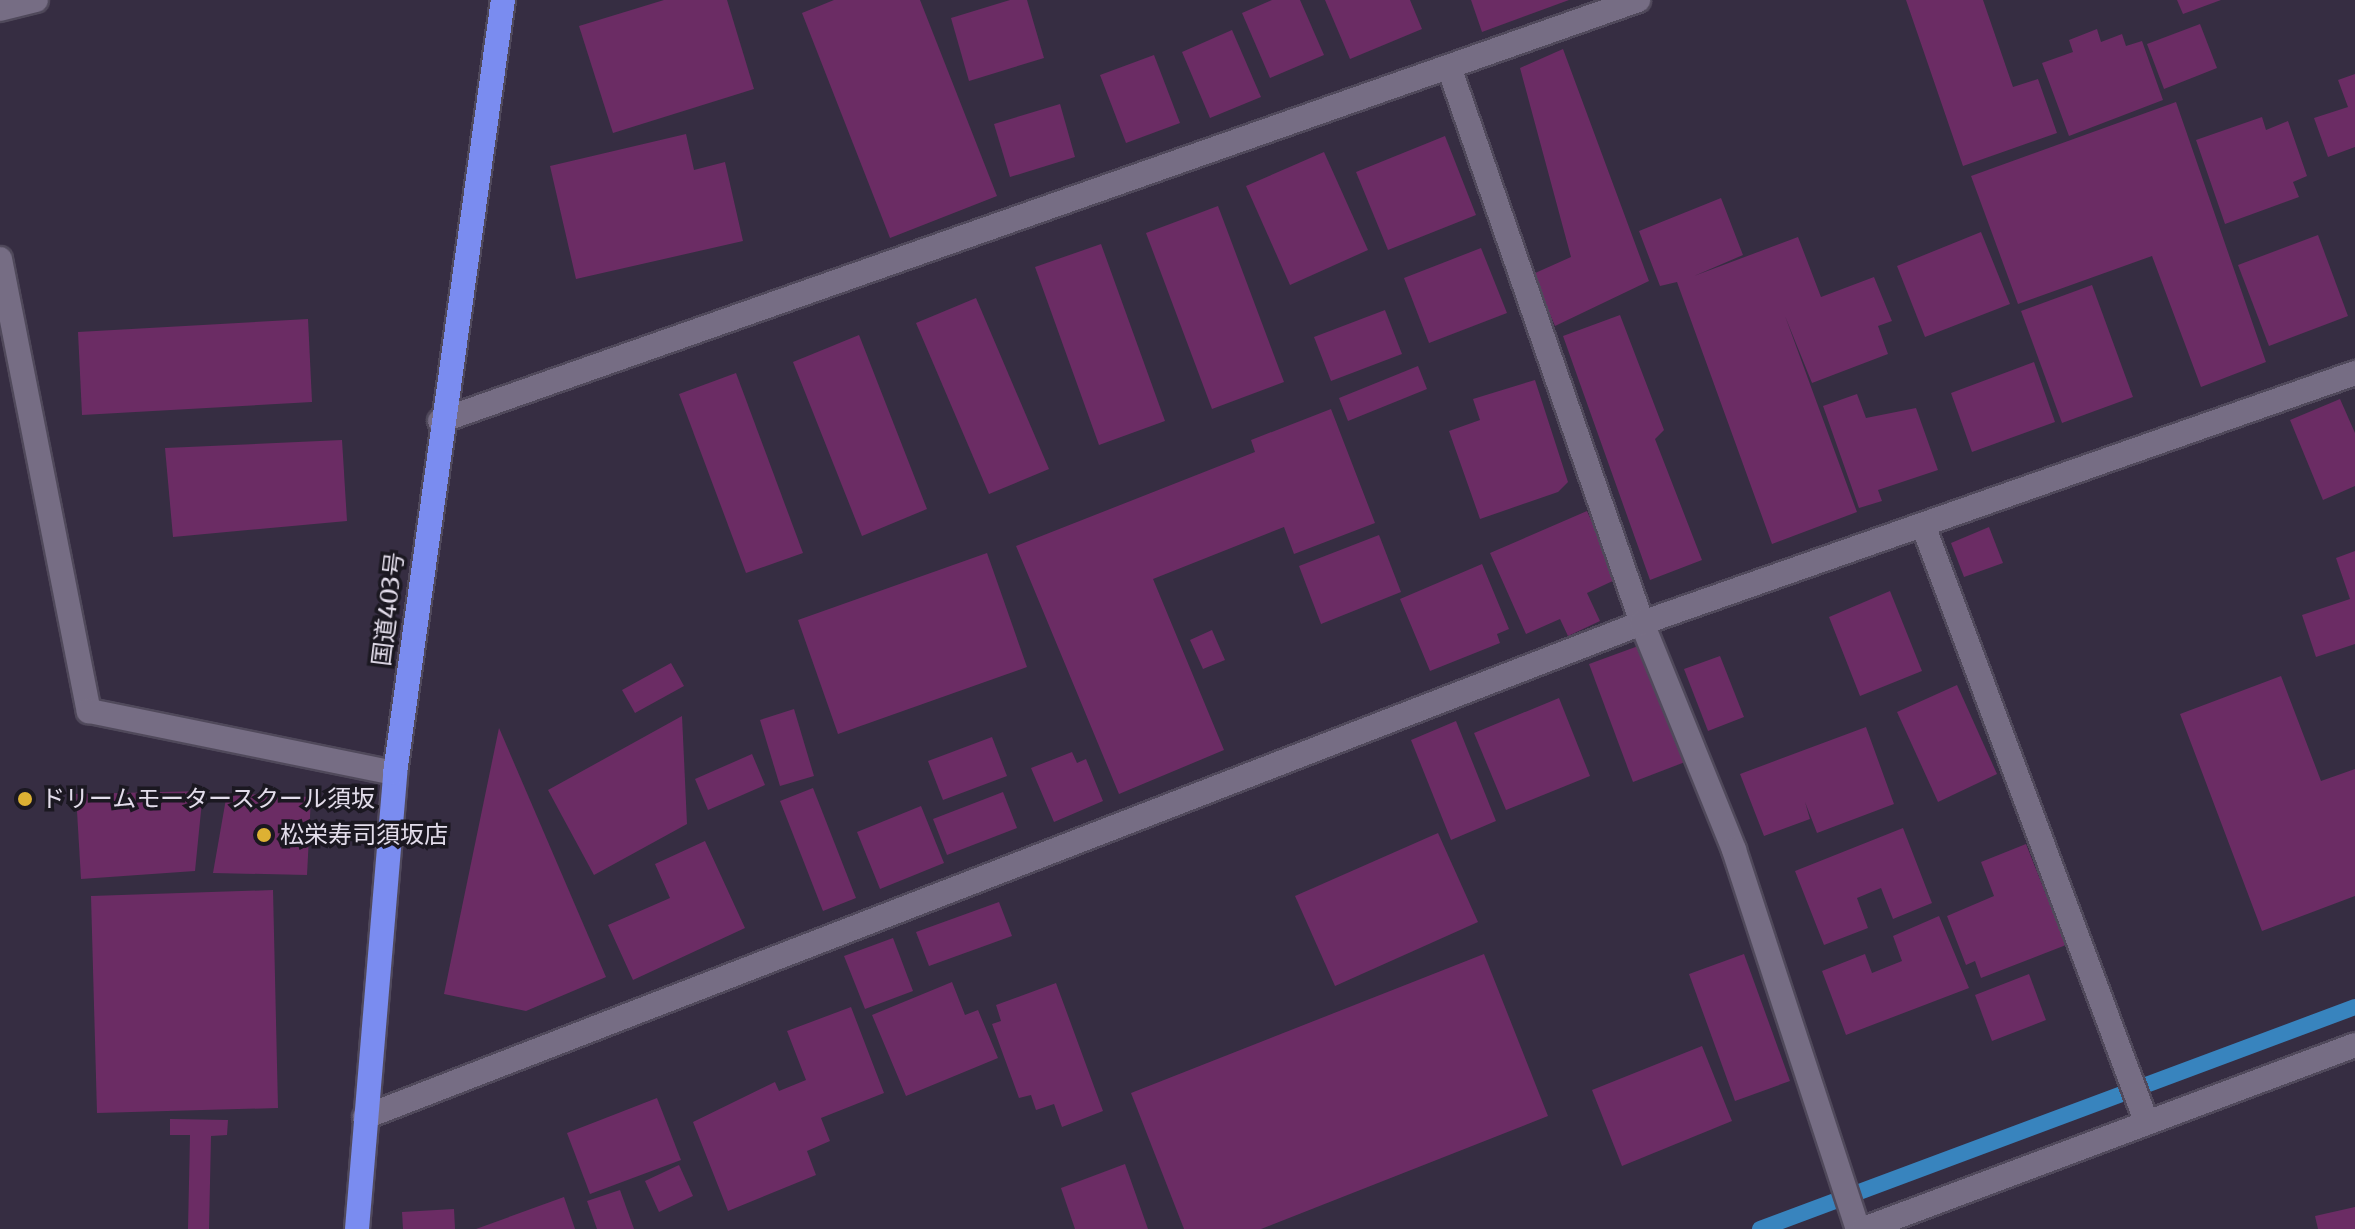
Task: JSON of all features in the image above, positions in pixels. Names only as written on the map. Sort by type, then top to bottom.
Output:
[{"type":"highway","name":"国道403号","points":[[357,1229],[395,773],[440,421],[503,0]]},
{"type":"street","points":[[0,9],[36,0]]},
{"type":"street","points":[[440,421],[1450,70],[1638,0]]},
{"type":"street","points":[[1450,70],[1642,623],[1734,850],[1861,1229],[2145,1118],[2355,1045]]},
{"type":"street","points":[[0,259],[89,711],[395,773]]},
{"type":"street","points":[[365,1117],[1642,623],[2355,373]]},
{"type":"street","points":[[1923,525],[2145,1118]]},
{"type":"building","points":[[664,0],[727,0],[754,89],[613,133],[579,26]]},
{"type":"building","points":[[834,0],[920,0],[997,196],[890,238],[802,13]]},
{"type":"building","points":[[1010,0],[1027,0],[1044,58],[969,81],[951,18]]},
{"type":"building","points":[[1272,0],[1300,0],[1324,55],[1270,78],[1242,13]]},
{"type":"building","points":[[1325,0],[1410,0],[1422,29],[1350,59]]},
{"type":"building","points":[[1471,0],[1569,0],[1482,32]]},
{"type":"building","points":[[1906,0],[1983,0],[2013,87],[2038,79],[2057,133],[1963,166]]},
{"type":"building","points":[[2177,0],[2221,0],[2183,14]]},
{"type":"building","points":[[2200,24],[2217,68],[2164,89],[2147,44]]},
{"type":"building","points":[[2097,29],[2101,42],[2122,34],[2126,46],[2142,41],[2163,100],[2069,136],[2042,63],[2073,52],[2069,40]]},
{"type":"building","points":[[1232,30],[1261,97],[1210,118],[1182,52]]},
{"type":"building","points":[[1563,49],[1649,281],[1555,326],[1533,274],[1571,257],[1520,68]]},
{"type":"building","points":[[1154,55],[1180,123],[1126,143],[1100,75]]},
{"type":"building","points":[[2355,74],[2355,147],[2328,157],[2314,118],[2348,107],[2338,80]]},
{"type":"building","points":[[2176,102],[2266,362],[2201,387],[2152,256],[2018,304],[1971,176]]},
{"type":"building","points":[[1060,104],[1075,157],[1010,177],[994,124]]},
{"type":"building","points":[[2262,117],[2266,130],[2288,121],[2307,176],[2293,182],[2299,197],[2225,224],[2196,140]]},
{"type":"building","points":[[686,134],[694,170],[725,162],[743,241],[576,279],[550,166]]},
{"type":"building","points":[[1445,136],[1476,215],[1388,250],[1356,172]]},
{"type":"building","points":[[1324,152],[1368,250],[1290,285],[1246,186]]},
{"type":"building","points":[[1721,198],[1743,255],[1694,276],[1798,237],[1821,297],[1874,277],[1892,321],[1878,326],[1888,354],[1812,383],[1785,316],[1857,512],[1772,544],[1677,282],[1660,286],[1639,231]]},
{"type":"building","points":[[1218,206],[1284,382],[1212,409],[1146,233]]},
{"type":"building","points":[[1981,232],[2010,304],[1925,337],[1897,266]]},
{"type":"building","points":[[2318,235],[2348,316],[2269,346],[2238,265]]},
{"type":"building","points":[[1101,244],[1165,421],[1099,445],[1035,267]]},
{"type":"building","points":[[1481,248],[1507,313],[1429,343],[1404,278]]},
{"type":"building","points":[[2092,285],[2133,397],[2062,423],[2021,311]]},
{"type":"building","points":[[976,298],[1049,469],[989,494],[916,323]]},
{"type":"building","points":[[1385,310],[1402,354],[1331,381],[1314,337]]},
{"type":"building","points":[[1620,315],[1664,430],[1655,439],[1702,560],[1650,580],[1563,336]]},
{"type":"building","points":[[308,319],[312,402],[82,415],[78,332]]},
{"type":"building","points":[[859,335],[927,509],[862,536],[793,362]]},
{"type":"building","points":[[2034,362],[2055,422],[1972,452],[1951,393]]},
{"type":"building","points":[[1418,366],[1427,389],[1348,421],[1339,398]]},
{"type":"building","points":[[736,373],[803,553],[746,573],[679,394]]},
{"type":"building","points":[[1535,380],[1568,482],[1558,492],[1480,519],[1449,431],[1480,420],[1473,399]]},
{"type":"building","points":[[1857,394],[1866,418],[1916,408],[1938,470],[1878,490],[1882,501],[1859,508],[1823,406]]},
{"type":"building","points":[[2340,399],[2355,433],[2355,486],[2323,500],[2290,420]]},
{"type":"building","points":[[1331,409],[1375,523],[1294,554],[1284,527],[1153,579],[1224,750],[1119,794],[1016,546],[1255,452],[1251,440]]},
{"type":"building","points":[[342,440],[347,521],[173,537],[165,448]]},
{"type":"building","points":[[1587,511],[1617,579],[1587,593],[1600,621],[1568,636],[1560,619],[1526,634],[1490,553]]},
{"type":"building","points":[[1989,527],[2003,563],[1964,577],[1951,543]]},
{"type":"building","points":[[1379,535],[1401,592],[1321,624],[1299,566]]},
{"type":"building","points":[[2355,551],[2355,644],[2316,657],[2302,615],[2350,599],[2336,558]]},
{"type":"building","points":[[987,553],[1027,667],[838,734],[798,620]]},
{"type":"building","points":[[1482,564],[1509,629],[1497,634],[1500,643],[1430,671],[1400,599]]},
{"type":"building","points":[[1890,591],[1922,671],[1860,696],[1829,617]]},
{"type":"building","points":[[1212,630],[1225,660],[1203,669],[1190,640]]},
{"type":"building","points":[[1641,645],[1685,762],[1633,782],[1589,664]]},
{"type":"building","points":[[1720,656],[1744,717],[1708,731],[1684,669]]},
{"type":"building","points":[[671,663],[684,686],[635,713],[622,690]]},
{"type":"building","points":[[2281,676],[2321,781],[2355,769],[2355,896],[2262,931],[2180,714]]},
{"type":"building","points":[[1957,685],[1997,774],[1938,802],[1897,712]]},
{"type":"building","points":[[1559,698],[1590,776],[1506,810],[1474,733]]},
{"type":"building","points":[[794,709],[814,776],[780,786],[760,720]]},
{"type":"building","points":[[682,716],[687,824],[594,875],[548,790]]},
{"type":"building","points":[[1456,721],[1496,821],[1451,840],[1411,740]]},
{"type":"building","points":[[1866,727],[1894,804],[1817,833],[1805,802],[1810,819],[1764,836],[1740,774]]},
{"type":"building","points":[[499,728],[606,977],[526,1011],[444,994]]},
{"type":"building","points":[[992,737],[1007,776],[943,800],[928,761]]},
{"type":"building","points":[[1072,752],[1077,763],[1086,759],[1103,801],[1054,822],[1031,768]]},
{"type":"building","points":[[752,754],[765,785],[708,810],[695,779]]},
{"type":"building","points":[[813,788],[856,898],[823,911],[780,801]]},
{"type":"building","points":[[203,791],[195,871],[81,879],[76,794]]},
{"type":"building","points":[[1003,792],[1017,828],[947,855],[933,819]]},
{"type":"building","name":"松栄寿司須坂店","points":[[227,793],[311,797],[307,875],[213,873]]},
{"type":"building","points":[[921,806],[944,863],[880,889],[857,832]]},
{"type":"building","points":[[1903,828],[1932,903],[1893,919],[1881,888],[1857,898],[1868,928],[1824,945],[1795,871]]},
{"type":"building","points":[[1438,833],[1478,922],[1335,986],[1295,896]]},
{"type":"building","points":[[705,841],[745,928],[633,980],[608,925],[670,898],[655,864]]},
{"type":"building","points":[[2026,844],[2066,945],[1981,978],[1975,961],[1966,965],[1947,916],[1994,896],[1981,862]]},
{"type":"building","points":[[273,890],[278,1108],[97,1113],[91,896]]},
{"type":"building","points":[[999,902],[1012,936],[929,966],[916,932]]},
{"type":"building","points":[[1939,916],[1969,988],[1846,1035],[1822,971],[1865,954],[1872,973],[1902,961],[1893,936]]},
{"type":"building","points":[[893,938],[913,991],[865,1009],[844,956]]},
{"type":"building","points":[[1484,954],[1548,1116],[1261,1229],[1184,1229],[1131,1093]]},
{"type":"building","points":[[1744,954],[1790,1081],[1735,1101],[1689,974]]},
{"type":"building","points":[[2029,974],[2046,1020],[1992,1041],[1975,995]]},
{"type":"building","points":[[952,982],[965,1015],[978,1010],[998,1058],[906,1096],[872,1015]]},
{"type":"building","points":[[1056,983],[1103,1111],[1062,1127],[1054,1104],[1036,1110],[1031,1095],[1019,1098],[992,1024],[1001,1021],[996,1005]]},
{"type":"building","points":[[851,1007],[884,1093],[821,1118],[830,1141],[807,1151],[816,1175],[728,1211],[693,1122],[775,1082],[779,1091],[806,1080],[787,1031]]},
{"type":"building","points":[[1702,1046],[1732,1121],[1622,1166],[1592,1090]]},
{"type":"building","points":[[657,1098],[681,1160],[590,1194],[567,1133]]},
{"type":"building","points":[[170,1119],[228,1120],[227,1135],[211,1136],[209,1229],[188,1229],[190,1135],[170,1135]]},
{"type":"building","points":[[1125,1164],[1148,1229],[1075,1229],[1061,1188]]},
{"type":"building","points":[[679,1165],[693,1196],[659,1212],[645,1181]]},
{"type":"building","points":[[620,1190],[634,1229],[597,1229],[587,1201]]},
{"type":"building","points":[[564,1197],[575,1229],[476,1229]]},
{"type":"building","points":[[2355,1207],[2355,1229],[2318,1229],[2315,1216]]},
{"type":"building","points":[[454,1209],[455,1229],[403,1229],[402,1212]]},
{"type":"waterway","points":[[1760,1229],[2355,1007]]},
{"type":"place","name":"ドリームモータースクール須坂","points":[[25,799]]},
{"type":"place","name":"松栄寿司須坂店","points":[[264,835]]}]
